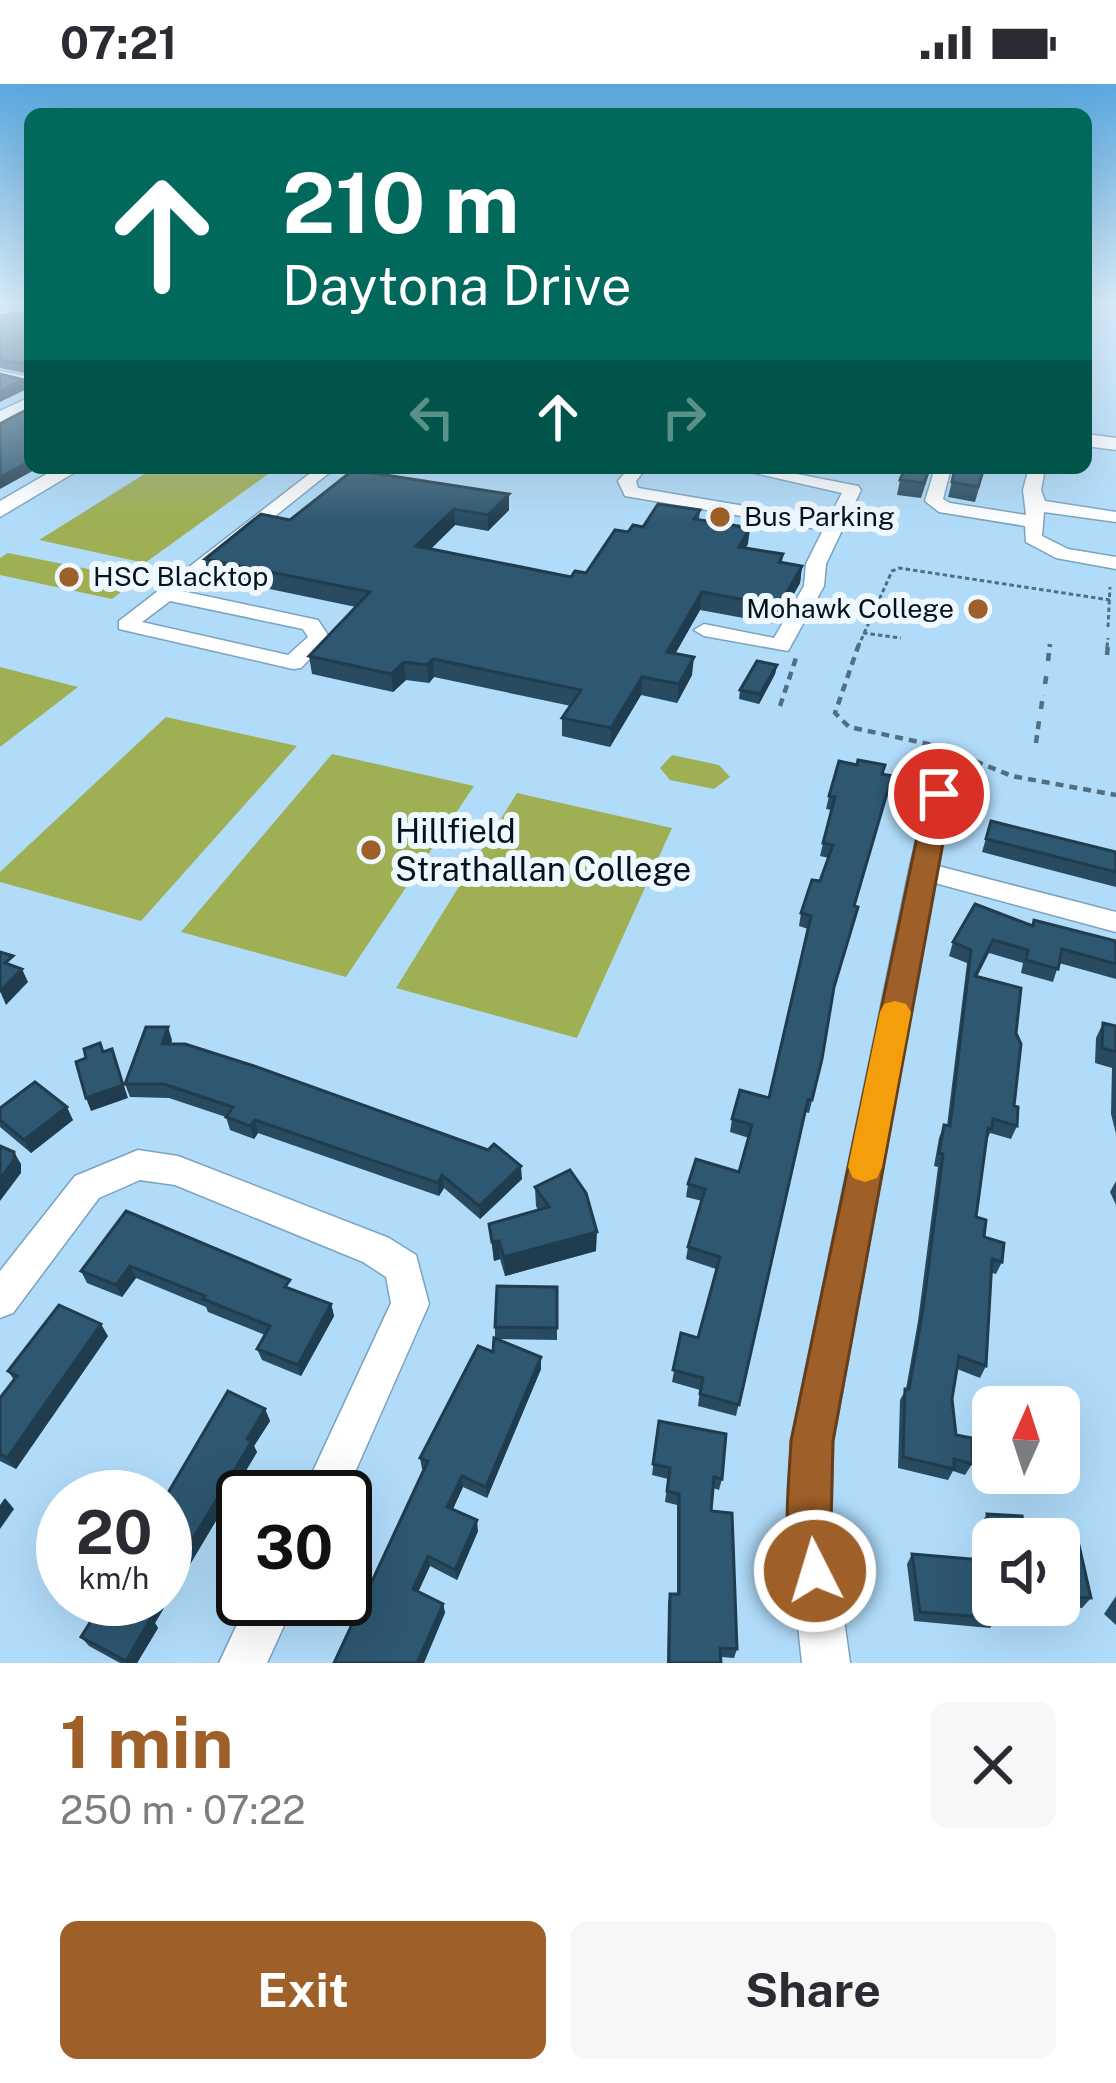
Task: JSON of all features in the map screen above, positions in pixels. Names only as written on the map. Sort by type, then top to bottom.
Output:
[{"type":"main road","points":[[0,510],[61,474]]},
{"type":"street","points":[[166,594],[311,624],[319,638],[293,663],[126,625],[319,474]]},
{"type":"street","points":[[633,474],[627,481],[631,492],[836,527]]},
{"type":"street","points":[[704,631],[780,646],[814,586],[813,570],[852,490],[771,474]]},
{"type":"street","points":[[941,474],[934,501],[945,508],[1035,508],[1116,517]]},
{"type":"street","points":[[1035,474],[1033,538],[1044,547],[1116,563]]},
{"type":"street","points":[[1035,508],[1045,493],[1047,474]]},
{"type":"street","points":[[826,1663],[809,1525],[812,1441],[939,794]]},
{"type":"street","points":[[922,871],[1116,922]]},
{"type":"street","points":[[0,1300],[87,1187],[138,1166],[178,1171],[376,1250],[403,1267],[410,1304],[334,1470]]},
{"type":"street","points":[[242,1663],[260,1626]]},
{"type":"path","points":[[1110,600],[899,568],[892,571],[863,633],[836,707],[838,720],[866,732],[938,746],[1012,776],[1116,795]]},
{"type":"path","points":[[1108,627],[1111,587]]},
{"type":"path","points":[[779,706],[798,657],[789,630]]},
{"type":"path","points":[[863,633],[901,638]]},
{"type":"path","points":[[1107,655],[1108,638]]},
{"type":"path","points":[[1048,661],[1050,644]]},
{"type":"path","points":[[1045,684],[1046,671]]},
{"type":"path","points":[[1041,709],[1043,695]]},
{"type":"path","points":[[1036,742],[1040,721]]},
{"type":"green space","points":[[144,474],[268,474],[145,563],[39,540]]},
{"type":"green space","name":"HSC Blacktop","points":[[8,553],[138,579],[112,599],[0,575],[0,558]]},
{"type":"green space","points":[[0,667],[78,687],[0,747]]},
{"type":"green space","points":[[166,717],[297,746],[141,921],[0,882],[0,872]]},
{"type":"green space","points":[[332,754],[474,786],[346,977],[181,932]]},
{"type":"green space","points":[[672,755],[719,765],[730,777],[714,789],[670,780],[660,768]]},
{"type":"green space","points":[[517,793],[672,828],[577,1038],[396,988]]},
{"type":"building","points":[[0,376],[24,380],[0,391]]},
{"type":"building","points":[[24,411],[24,464],[0,477],[0,424]]},
{"type":"building","points":[[348,474],[379,474],[509,494],[488,515],[454,509],[416,546],[571,577],[575,571],[586,573],[615,530],[643,527],[658,504],[700,510],[694,519],[750,528],[739,547],[783,554],[779,562],[802,566],[779,606],[702,592],[667,652],[694,657],[679,684],[642,677],[611,728],[562,718],[581,690],[433,659],[427,665],[404,662],[391,674],[309,656],[370,592],[205,559],[261,514],[290,520]]},
{"type":"building","points":[[902,474],[927,474],[924,483],[900,480]]},
{"type":"building","points":[[954,474],[982,474],[978,487],[952,482]]},
{"type":"building","points":[[757,661],[777,665],[760,694],[740,690]]},
{"type":"building","points":[[858,760],[885,765],[882,774],[892,776],[834,987],[822,1059],[812,1100],[808,1099],[739,1405],[700,1394],[703,1378],[673,1370],[681,1333],[698,1338],[720,1257],[688,1247],[705,1189],[688,1184],[696,1159],[739,1172],[752,1125],[732,1119],[740,1090],[769,1098],[811,916],[801,913],[812,880],[820,881],[833,845],[823,843],[835,797],[829,796],[839,761],[857,765]]},
{"type":"building","points":[[991,821],[1116,852],[1116,872],[986,839]]},
{"type":"building","points":[[975,904],[1033,926],[1034,920],[1116,941],[1116,964],[1062,949],[1058,969],[1026,960],[1028,950],[993,940],[975,976],[1021,988],[1016,1033],[1021,1044],[1014,1106],[1018,1107],[1017,1126],[993,1119],[992,1129],[988,1128],[976,1217],[986,1220],[984,1237],[1004,1243],[1002,1262],[992,1259],[986,1366],[959,1356],[952,1399],[956,1435],[972,1438],[972,1464],[954,1459],[954,1469],[903,1457],[905,1389],[909,1389],[923,1309],[943,1154],[939,1153],[944,1125],[950,1126],[971,950],[953,942]]},
{"type":"building","points":[[0,952],[13,956],[5,963],[22,969],[0,991]]},
{"type":"building","points":[[1103,1023],[1116,1026],[1116,1052],[1102,1048]]},
{"type":"building","points":[[146,1027],[168,1027],[162,1044],[185,1044],[254,1066],[488,1150],[494,1144],[521,1166],[479,1206],[442,1175],[438,1183],[255,1120],[250,1126],[226,1117],[233,1107],[164,1084],[125,1084]]},
{"type":"building","points":[[100,1043],[103,1052],[112,1049],[123,1085],[86,1098],[76,1062],[86,1058],[84,1049]]},
{"type":"building","points":[[35,1082],[67,1107],[24,1140],[0,1120],[0,1108]]},
{"type":"building","points":[[0,1146],[14,1152],[14,1160],[0,1179]]},
{"type":"building","points":[[570,1170],[586,1193],[597,1232],[504,1257],[499,1241],[492,1242],[489,1224],[549,1207],[535,1187]]},
{"type":"building","points":[[126,1211],[290,1280],[285,1287],[331,1304],[298,1365],[257,1349],[270,1326],[203,1299],[205,1296],[130,1266],[116,1285],[81,1271]]},
{"type":"building","points":[[497,1286],[557,1287],[557,1328],[495,1327]]},
{"type":"building","points":[[59,1305],[101,1324],[7,1458],[0,1454],[0,1398],[17,1376],[8,1371]]},
{"type":"building","points":[[494,1338],[541,1357],[486,1487],[462,1476],[447,1507],[477,1520],[455,1570],[428,1556],[413,1589],[443,1604],[417,1663],[334,1663],[351,1626],[372,1626],[372,1581],[428,1461],[420,1458],[478,1346],[493,1352]]},
{"type":"building","points":[[228,1391],[265,1409],[234,1470],[216,1470],[216,1501],[192,1540],[192,1470],[181,1470]]},
{"type":"building","points":[[659,1421],[726,1434],[722,1479],[714,1477],[711,1511],[732,1513],[737,1649],[720,1648],[721,1663],[669,1663],[670,1594],[679,1594],[679,1494],[667,1491],[670,1468],[653,1464]]},
{"type":"building","points":[[987,1514],[1022,1518],[988,1518]]},
{"type":"building","points":[[1080,1550],[1091,1598],[1080,1597]]},
{"type":"building","points":[[912,1554],[972,1559],[972,1616],[920,1612]]},
{"type":"building","points":[[88,1626],[146,1626],[126,1661],[81,1637]]},
{"type":"slow traffic","points":[[865,1167],[895,1012]]},
{"type":"place","name":"Bus Parking","points":[[720,517]]},
{"type":"place","name":"HSC Blacktop","points":[[69,577]]},
{"type":"place","name":"Mohawk College","points":[[978,609]]},
{"type":"place","name":"Hillfield Strathallan College","points":[[371,850]]},
{"type":"route","points":[[815,1571],[809,1525],[812,1441],[939,794]]}]
